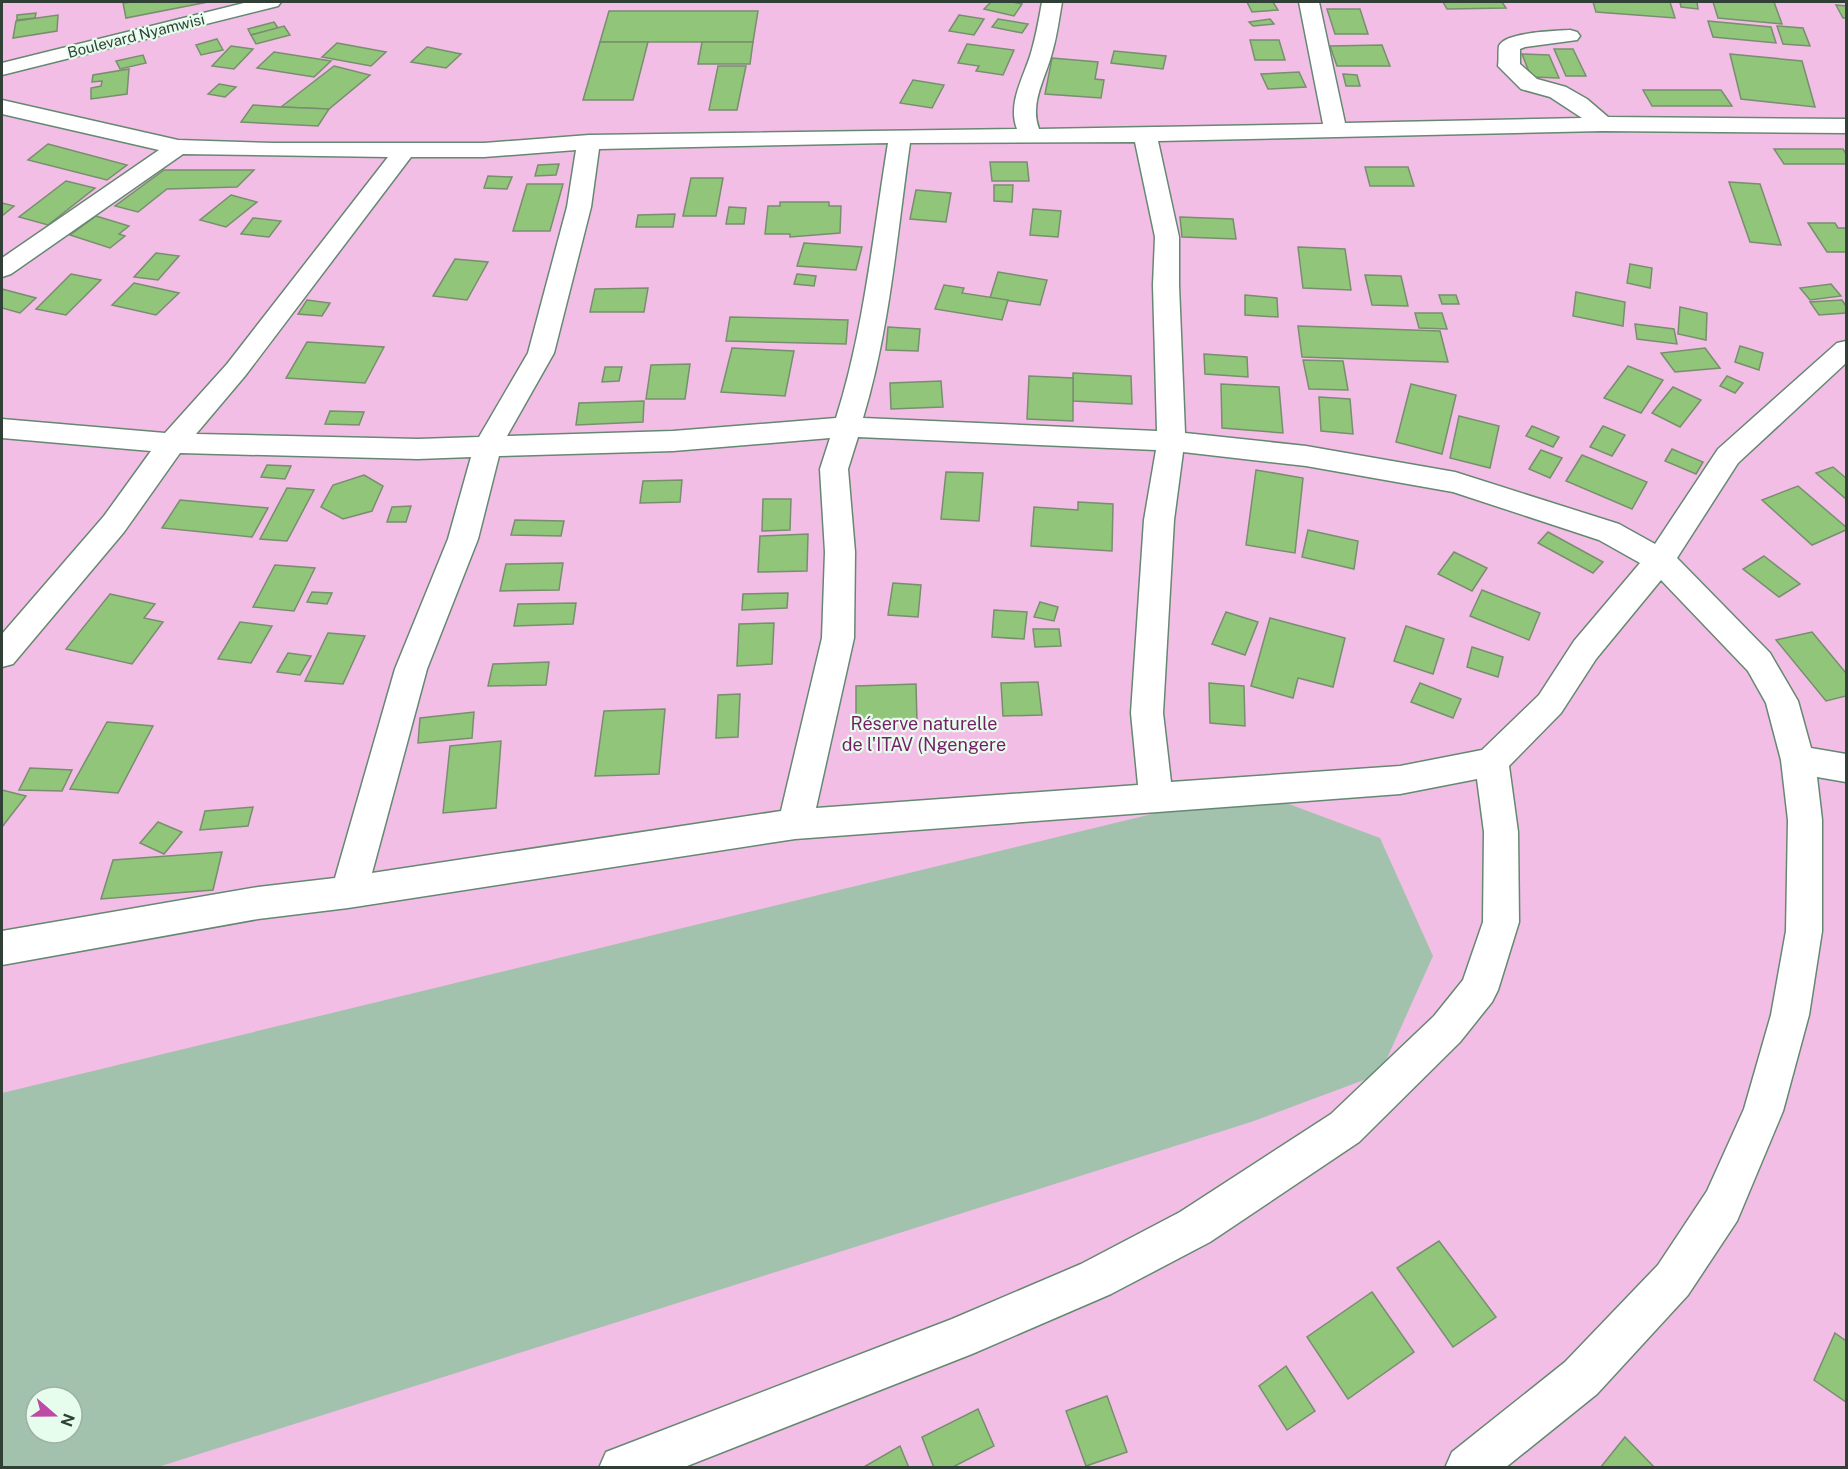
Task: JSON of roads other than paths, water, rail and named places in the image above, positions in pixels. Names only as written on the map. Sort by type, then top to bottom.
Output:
[{"type":"street","name":"Boulevard Nyamwisi","points":[[2,69],[271,2]]},
{"type":"street","points":[[1031,135],[1024,118],[1032,75],[1046,38],[1052,2]]},
{"type":"street","points":[[1310,2],[1335,130]]},
{"type":"street","points":[[1570,36],[1521,41],[1510,46],[1509,66],[1528,84],[1558,92],[1579,104],[1602,124]]},
{"type":"street","points":[[2,107],[178,147],[404,151],[484,150],[589,142],[900,136],[1145,135],[1602,124],[1846,126]]},
{"type":"street","points":[[1145,135],[1167,237],[1166,285],[1171,441],[1159,520],[1147,713],[1156,796]]},
{"type":"street","points":[[795,824],[838,638],[840,552],[834,469],[860,384],[869,339],[900,136]]},
{"type":"street","points":[[348,892],[411,669],[463,539],[487,448],[541,353],[579,207],[589,142]]},
{"type":"street","points":[[2,269],[178,147]]},
{"type":"street","points":[[2,655],[114,524],[172,443],[236,370],[404,151]]},
{"type":"street","points":[[2,948],[258,903],[348,892],[795,824],[1400,780],[1492,762],[1550,704],[1585,650],[1660,560],[1728,456],[1846,350]]},
{"type":"street","points":[[2,428],[172,443],[406,449],[673,441],[846,427],[1171,441],[1305,456],[1455,482],[1609,532],[1660,560],[1759,662],[1782,702],[1798,760],[1805,820],[1804,932],[1792,1005],[1762,1111],[1722,1206],[1673,1280],[1581,1378],[1468,1467]]},
{"type":"street","points":[[1798,760],[1846,768]]},
{"type":"street","points":[[622,1467],[957,1339],[1096,1279],[1195,1227],[1345,1128],[1447,1029],[1479,990],[1501,922],[1501,832],[1492,762]]},
{"type":"park label","name":"Réserve naturelle de l'ITAV (Ngengere","points":[[924,734]]}]
